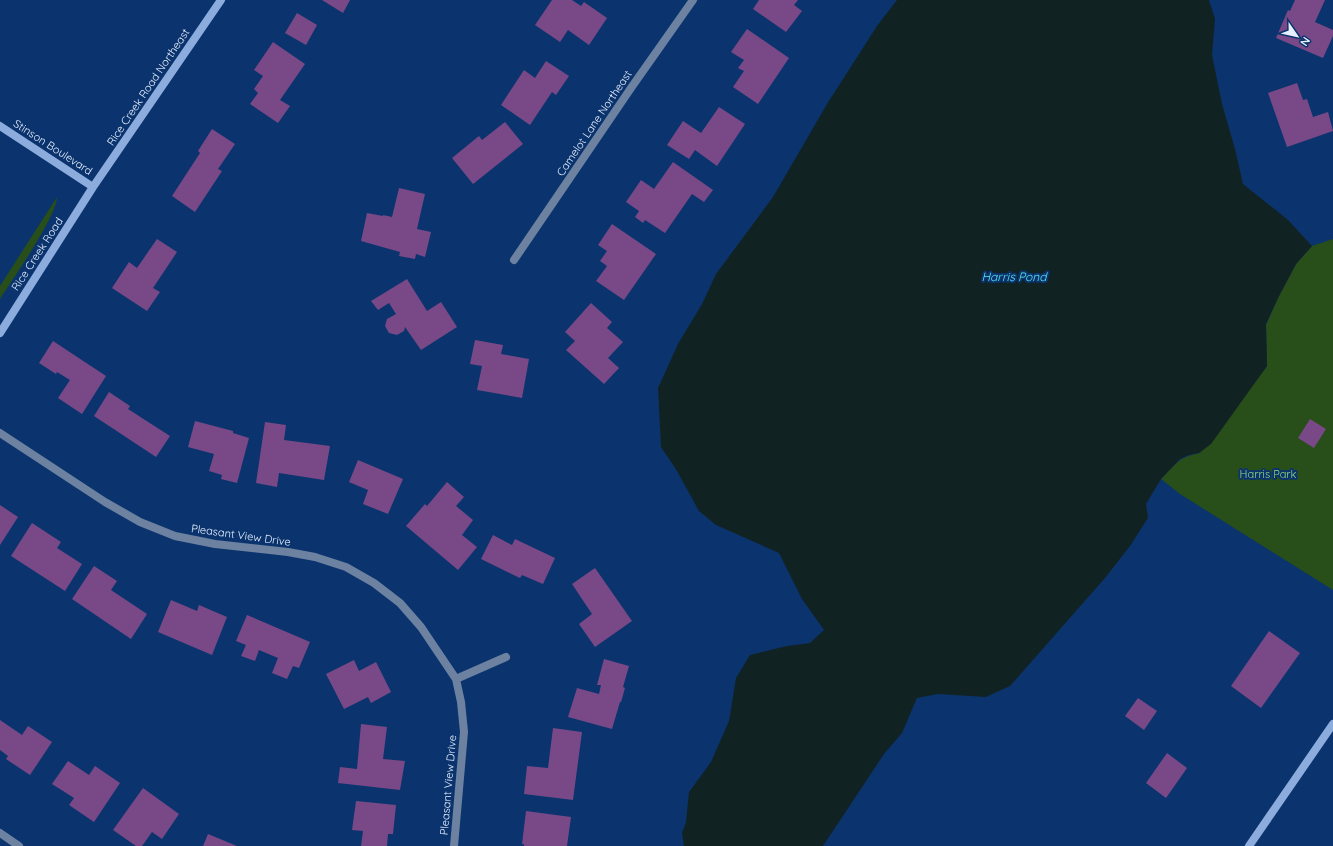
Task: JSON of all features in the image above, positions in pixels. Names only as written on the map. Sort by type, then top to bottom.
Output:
[{"type":"street","name":"Rice Creek Road Northeast","points":[[93,187],[221,0]]},
{"type":"street","name":"Camelot Lane Northeast","points":[[514,260],[693,0]]},
{"type":"street","name":"Stinson Boulevard","points":[[0,126],[93,187]]},
{"type":"street","name":"Rice Creek Road","points":[[0,333],[93,187]]},
{"type":"street","name":"Pleasant View Drive","points":[[0,433],[105,502],[140,522],[175,536],[215,544],[288,552],[315,557],[346,567],[374,583],[400,603],[421,627],[456,679],[461,702],[464,732],[454,846]]},
{"type":"street","points":[[456,679],[506,657]]},
{"type":"street","points":[[1249,846],[1333,724]]},
{"type":"street","points":[[0,833],[19,846]]},
{"type":"green space","points":[[57,197],[50,218],[42,233],[0,299],[0,286]]},
{"type":"green space","name":"Harris Park","points":[[1333,239],[1333,590],[1180,494],[1161,479],[1182,459],[1200,453],[1267,366],[1266,325],[1278,298],[1296,264],[1312,246]]},
{"type":"water","name":"Harris Pond","points":[[897,0],[1209,0],[1215,19],[1212,55],[1222,104],[1243,184],[1288,220],[1312,246],[1296,264],[1266,324],[1267,366],[1211,444],[1199,453],[1180,459],[1161,479],[1146,504],[1148,518],[1130,546],[1105,578],[1010,686],[986,697],[938,694],[917,698],[902,733],[884,754],[823,846],[684,846],[682,833],[686,822],[689,792],[711,762],[729,721],[736,678],[750,655],[787,646],[810,643],[824,630],[802,599],[779,553],[716,525],[699,511],[677,471],[661,447],[658,388],[678,344],[702,304],[716,274],[773,197],[827,104],[877,26]]},
{"type":"building","points":[[322,0],[350,0],[343,13]]},
{"type":"building","points":[[552,0],[572,0],[581,6],[584,2],[607,18],[589,45],[568,30],[560,42],[535,25]]},
{"type":"building","points":[[759,0],[798,0],[794,5],[802,11],[786,32],[753,9]]},
{"type":"building","points":[[1295,0],[1325,0],[1315,22],[1333,30],[1333,36],[1323,58],[1276,38],[1288,10],[1290,11]]},
{"type":"building","points":[[297,13],[317,25],[306,45],[285,33]]},
{"type":"building","points":[[747,29],[789,58],[758,104],[733,87],[744,71],[738,68],[744,60],[731,52]]},
{"type":"building","points":[[273,42],[305,64],[280,100],[290,106],[278,123],[250,104],[258,93],[254,89],[263,76],[254,70]]},
{"type":"building","points":[[546,61],[569,76],[556,95],[552,92],[530,125],[501,105],[524,70],[535,78]]},
{"type":"building","points":[[1297,83],[1303,100],[1307,99],[1313,117],[1328,112],[1333,131],[1287,147],[1268,93]]},
{"type":"building","points":[[719,107],[745,124],[717,166],[695,150],[689,159],[667,145],[683,121],[701,133]]},
{"type":"building","points":[[505,122],[523,144],[473,184],[452,158],[479,136],[482,140]]},
{"type":"building","points":[[212,129],[235,144],[218,169],[222,171],[195,212],[172,196],[200,153],[198,151]]},
{"type":"building","points":[[673,162],[713,190],[704,202],[692,194],[665,233],[645,220],[643,223],[635,217],[639,211],[626,202],[641,180],[654,189]]},
{"type":"building","points":[[399,188],[425,194],[417,229],[431,232],[425,257],[416,254],[415,259],[399,256],[400,252],[361,241],[367,213],[392,217]]},
{"type":"building","points":[[612,224],[656,254],[624,300],[596,281],[607,266],[600,261],[607,251],[598,245]]},
{"type":"building","points":[[157,239],[177,252],[153,288],[160,292],[147,311],[112,288],[129,262],[137,268]]},
{"type":"building","points":[[407,279],[427,311],[441,302],[457,327],[421,350],[405,327],[404,331],[397,335],[389,333],[385,326],[387,319],[396,314],[389,303],[378,310],[371,301]]},
{"type":"building","points":[[591,303],[612,322],[607,328],[623,342],[608,358],[619,368],[604,384],[566,350],[575,341],[565,332]]},
{"type":"building","points":[[475,340],[503,345],[501,354],[529,359],[522,398],[477,390],[482,366],[470,364]]},
{"type":"building","points":[[53,341],[106,376],[82,414],[58,398],[70,380],[57,372],[56,374],[39,363]]},
{"type":"building","points":[[109,392],[130,406],[128,409],[170,436],[156,457],[94,416]]},
{"type":"building","points":[[1310,419],[1326,429],[1314,448],[1298,438]]},
{"type":"building","points":[[195,421],[233,431],[233,433],[249,438],[237,483],[221,479],[222,475],[209,471],[214,454],[188,447]]},
{"type":"building","points":[[265,422],[286,425],[284,440],[330,446],[324,480],[279,473],[277,487],[256,483]]},
{"type":"building","points":[[358,460],[403,479],[388,514],[363,504],[368,490],[349,482]]},
{"type":"building","points":[[447,482],[464,497],[456,506],[473,520],[462,535],[477,547],[458,570],[406,526],[425,504],[427,506]]},
{"type":"building","points":[[0,505],[18,517],[0,545]]},
{"type":"building","points":[[32,523],[61,542],[57,548],[82,564],[65,591],[11,556]]},
{"type":"building","points":[[493,535],[512,545],[515,539],[555,558],[543,584],[522,575],[520,578],[481,559]]},
{"type":"building","points":[[94,566],[117,581],[111,590],[147,614],[131,639],[72,599]]},
{"type":"building","points":[[595,568],[632,621],[595,647],[579,624],[592,614],[572,584]]},
{"type":"building","points":[[171,600],[197,611],[199,605],[227,617],[212,655],[158,632]]},
{"type":"building","points":[[247,615],[310,642],[299,668],[293,666],[287,679],[272,673],[278,658],[259,650],[255,661],[241,656],[246,645],[236,641]]},
{"type":"building","points":[[1269,631],[1300,653],[1261,708],[1231,686]]},
{"type":"building","points":[[604,659],[629,666],[623,687],[625,688],[612,729],[568,717],[577,688],[599,694],[601,685],[597,685]]},
{"type":"building","points":[[354,660],[359,671],[376,662],[391,692],[371,703],[368,697],[344,709],[326,674]]},
{"type":"building","points":[[1138,698],[1157,711],[1144,730],[1125,716]]},
{"type":"building","points":[[0,720],[22,735],[28,726],[52,742],[30,775],[6,759],[8,756],[0,750]]},
{"type":"building","points":[[361,724],[387,727],[383,759],[405,761],[400,790],[338,783],[340,767],[357,769]]},
{"type":"building","points":[[553,728],[582,732],[573,800],[524,794],[527,766],[548,768]]},
{"type":"building","points":[[1167,753],[1187,768],[1166,798],[1146,783]]},
{"type":"building","points":[[68,761],[89,775],[95,766],[120,783],[94,822],[69,805],[74,798],[52,784]]},
{"type":"building","points":[[143,788],[179,814],[162,839],[152,832],[142,846],[136,846],[113,830]]},
{"type":"building","points":[[356,801],[396,805],[393,834],[388,834],[387,846],[361,846],[363,831],[352,830]]},
{"type":"building","points":[[526,811],[571,817],[567,846],[524,846],[524,844],[522,844]]},
{"type":"building","points":[[208,834],[237,846],[203,846]]}]
